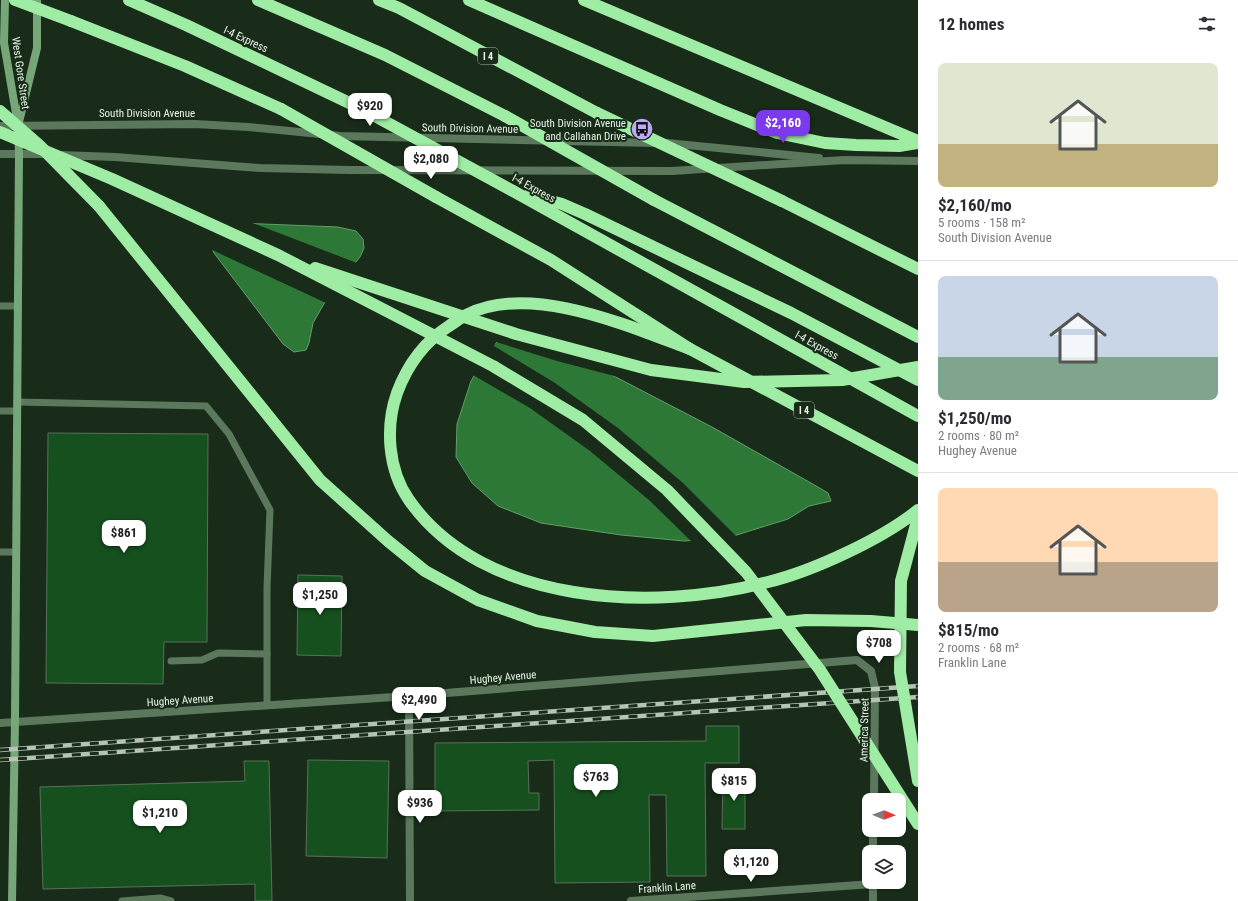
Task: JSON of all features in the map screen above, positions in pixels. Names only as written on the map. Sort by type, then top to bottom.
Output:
[{"type":"highway","name":"I 4","points":[[15,0],[185,66],[281,109],[551,260],[690,348],[918,471]]},
{"type":"highway","name":"I-4 Express","points":[[128,0],[193,28],[362,109],[918,416]]},
{"type":"highway","points":[[258,0],[386,55],[505,116],[654,200],[918,337]]},
{"type":"highway","name":"I 4","points":[[379,0],[398,8],[597,113],[782,201],[918,269]]},
{"type":"highway","points":[[469,0],[720,110],[777,133],[825,143],[856,145],[899,146],[918,142]]},
{"type":"highway","points":[[584,0],[918,142]]},
{"type":"highway","points":[[0,111],[39,145],[99,206],[320,480],[388,541],[425,571],[478,600],[537,621],[595,632],[653,636],[806,620],[871,621],[918,625]]},
{"type":"highway","points":[[0,132],[112,179],[278,256],[493,366],[583,420],[667,490],[746,572],[820,670],[918,824]]},
{"type":"highway","points":[[514,192],[562,204],[585,214],[791,313],[918,380]]},
{"type":"highway","points":[[278,256],[516,334],[651,370],[744,382],[842,380],[918,367]]},
{"type":"highway","points":[[690,348],[610,319],[556,306],[523,303],[491,306],[466,315],[441,331],[423,348],[405,372],[394,402],[389,435],[393,468],[407,499],[429,524],[450,544],[475,559],[506,574],[544,586],[590,594],[641,598],[683,596],[725,591],[770,582],[824,562],[878,536],[918,510]]},
{"type":"highway","points":[[918,518],[901,581],[900,672],[918,781]]},
{"type":"main road","name":"West Gore Street","points":[[5,0],[4,43],[18,125],[19,153],[15,722],[12,901]]},
{"type":"main road","name":"West Gore Street","points":[[18,125],[37,48],[38,0]]},
{"type":"street","name":"South Division Avenue","points":[[0,126],[195,124],[248,127],[340,136],[667,143],[844,160]]},
{"type":"street","name":"South Division Avenue","points":[[0,154],[19,153],[115,157],[260,168],[350,170],[672,171],[844,160],[918,160]]},
{"type":"street","name":"Hughey Avenue","points":[[0,723],[409,696],[847,660],[857,660],[863,664]]},
{"type":"street","name":"America Street","points":[[863,664],[871,671],[875,688],[874,793]]},
{"type":"street","points":[[409,696],[410,901]]},
{"type":"street","name":"Franklin Lane","points":[[631,901],[862,884]]},
{"type":"street","points":[[872,901],[873,889]]},
{"type":"lane","points":[[0,306],[17,306]]},
{"type":"lane","points":[[17,402],[206,406],[229,434],[270,510],[267,588],[267,705]]},
{"type":"lane","points":[[0,411],[17,411]]},
{"type":"lane","points":[[0,552],[16,552]]},
{"type":"lane","points":[[171,661],[202,660],[218,653],[267,654]]},
{"type":"lane","points":[[122,901],[160,898],[172,901]]},
{"type":"shaded area","points":[[238,223],[338,227],[356,231],[363,239],[364,248],[360,257],[329,295],[313,323],[306,350],[294,352],[283,344],[214,253],[209,240]]},
{"type":"shaded area","points":[[500,340],[610,374],[712,427],[818,487],[828,493],[831,501],[809,506],[788,519],[727,538],[684,541],[621,535],[541,523],[498,506],[472,483],[456,457],[457,424],[471,381],[492,346]]},
{"type":"pier","points":[[219,222],[250,222],[357,263],[326,303],[210,249],[207,241],[207,230]]},
{"type":"pier","points":[[500,338],[517,339],[561,351],[622,378],[557,361],[496,342],[494,346],[555,383],[618,428],[683,483],[737,537],[727,540],[693,543],[649,500],[590,451],[530,408],[473,375],[491,345]]},
{"type":"building","points":[[48,433],[208,434],[207,642],[164,642],[163,684],[46,683]]},
{"type":"building","points":[[298,575],[342,576],[341,656],[297,655]]},
{"type":"building","points":[[706,726],[739,726],[739,763],[705,763],[706,876],[667,876],[666,795],[649,795],[650,882],[555,883],[554,760],[528,761],[529,793],[539,793],[539,810],[435,811],[435,743],[706,741]]},
{"type":"building","points":[[308,760],[389,761],[387,858],[306,856]]},
{"type":"building","points":[[244,761],[269,761],[272,901],[255,901],[255,884],[43,889],[40,787],[245,781]]},
{"type":"building","points":[[723,775],[745,775],[745,829],[722,829]]},
{"type":"railway","points":[[0,750],[918,686]]},
{"type":"railway","points":[[0,760],[918,697]]},
{"type":"place","name":"South Division Avenue and Callahan Drive","points":[[642,129]]}]
